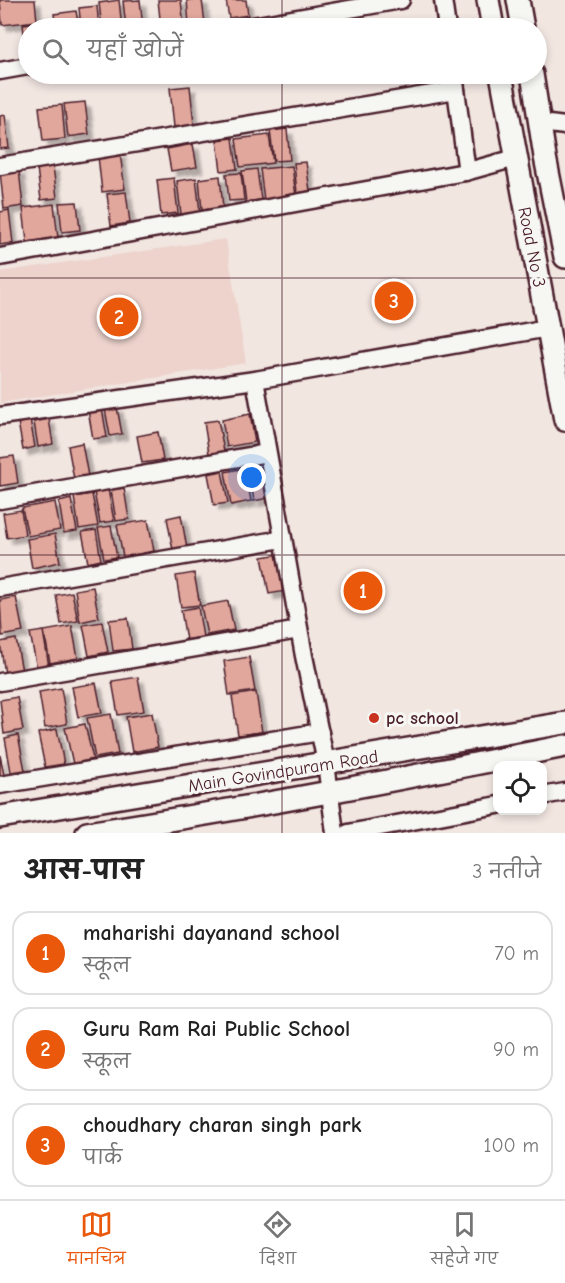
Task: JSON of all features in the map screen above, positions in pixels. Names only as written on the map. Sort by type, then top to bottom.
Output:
[{"type":"street","points":[[298,18],[400,0]]},
{"type":"street","points":[[443,0],[446,18]]},
{"type":"street","points":[[488,0],[491,18]]},
{"type":"street","points":[[518,0],[521,18]]},
{"type":"street","points":[[0,71],[18,68]]},
{"type":"street","points":[[0,166],[444,84]]},
{"type":"street","points":[[455,84],[465,172]]},
{"type":"street","name":"Road No 3","points":[[503,84],[565,420]]},
{"type":"street","name":"Road No 3","points":[[534,84],[565,257]]},
{"type":"street","points":[[541,123],[565,126]]},
{"type":"street","points":[[0,257],[465,172],[545,154]]},
{"type":"street","points":[[0,416],[255,380],[548,328]]},
{"type":"street","points":[[255,380],[282,539],[326,764],[335,833]]},
{"type":"street","points":[[0,500],[267,453]]},
{"type":"street","points":[[0,588],[282,539]]},
{"type":"street","points":[[0,682],[299,630]]},
{"type":"street","name":"Main Govindpuram Road","points":[[0,817],[565,723]]},
{"type":"street","points":[[0,785],[320,732]]},
{"type":"street","name":"Main Govindpuram Road","points":[[87,833],[202,816],[330,793],[565,746]]},
{"type":"street","points":[[547,795],[565,792]]},
{"type":"street","points":[[348,833],[493,806]]},
{"type":"shaded area","points":[[226,239],[246,363],[0,403],[0,272]]},
{"type":"building","points":[[0,0],[35,0],[37,18],[18,18],[18,23],[2,25]]},
{"type":"building","points":[[119,0],[121,18],[101,18],[99,3]]},
{"type":"building","points":[[140,0],[142,18],[125,18],[123,1]]},
{"type":"building","points":[[158,0],[181,0],[183,18],[160,18]]},
{"type":"building","points":[[187,0],[202,0],[204,18],[188,18]]},
{"type":"building","points":[[226,0],[246,0],[248,15],[229,18]]},
{"type":"building","points":[[97,6],[98,18],[80,18],[79,8]]},
{"type":"building","points":[[76,11],[77,18],[55,18],[54,14]]},
{"type":"building","points":[[190,86],[194,125],[174,127],[170,88]]},
{"type":"building","points":[[85,102],[89,134],[68,137],[64,104]]},
{"type":"building","points":[[62,105],[65,139],[43,141],[39,107]]},
{"type":"building","points":[[5,115],[9,148],[0,149],[0,116]]},
{"type":"building","points":[[287,129],[290,160],[274,161],[270,131]]},
{"type":"building","points":[[269,135],[273,163],[240,167],[236,139]]},
{"type":"building","points":[[233,138],[237,169],[221,171],[217,140]]},
{"type":"building","points":[[193,144],[197,167],[171,171],[167,149]]},
{"type":"building","points":[[120,153],[125,189],[102,192],[98,156]]},
{"type":"building","points":[[306,162],[310,191],[297,193],[294,163]]},
{"type":"building","points":[[53,166],[57,198],[41,200],[37,168]]},
{"type":"building","points":[[292,166],[296,196],[264,200],[260,169]]},
{"type":"building","points":[[257,169],[261,200],[246,202],[242,171]]},
{"type":"building","points":[[19,170],[23,206],[4,209],[0,172]]},
{"type":"building","points":[[241,173],[244,200],[229,201],[226,174]]},
{"type":"building","points":[[220,176],[223,208],[202,210],[199,179]]},
{"type":"building","points":[[174,178],[178,213],[161,215],[157,180]]},
{"type":"building","points":[[196,178],[200,212],[181,214],[177,181]]},
{"type":"building","points":[[126,192],[130,223],[111,226],[107,194]]},
{"type":"building","points":[[77,202],[80,230],[62,232],[59,203]]},
{"type":"building","points":[[54,204],[58,238],[27,242],[23,208]]},
{"type":"building","points":[[9,210],[13,243],[0,245],[0,212]]},
{"type":"building","points":[[117,407],[122,434],[110,436],[105,409]]},
{"type":"building","points":[[102,408],[107,437],[93,439],[88,410]]},
{"type":"building","points":[[250,414],[255,442],[227,447],[222,420]]},
{"type":"building","points":[[30,419],[35,447],[23,450],[18,422]]},
{"type":"building","points":[[49,419],[53,444],[38,447],[34,422]]},
{"type":"building","points":[[218,420],[224,451],[209,454],[204,422]]},
{"type":"building","points":[[158,432],[163,460],[142,463],[137,436]]},
{"type":"building","points":[[82,443],[88,476],[74,479],[68,446]]},
{"type":"building","points":[[14,456],[18,483],[0,486],[0,458]]},
{"type":"building","points":[[262,467],[268,498],[254,501],[249,469]]},
{"type":"building","points":[[245,468],[251,501],[231,505],[225,472]]},
{"type":"building","points":[[222,471],[228,503],[214,505],[208,474]]},
{"type":"building","points":[[124,488],[129,519],[116,521],[111,490]]},
{"type":"building","points":[[108,489],[114,521],[100,523],[94,492]]},
{"type":"building","points":[[92,494],[98,526],[79,529],[74,497]]},
{"type":"building","points":[[71,499],[77,531],[64,533],[59,502]]},
{"type":"building","points":[[55,502],[60,530],[28,536],[22,508]]},
{"type":"building","points":[[21,510],[25,535],[7,538],[3,513]]},
{"type":"building","points":[[181,515],[187,548],[173,550],[167,518]]},
{"type":"building","points":[[148,520],[154,551],[123,557],[117,525]]},
{"type":"building","points":[[111,526],[117,557],[104,559],[98,528]]},
{"type":"building","points":[[96,530],[101,560],[88,563],[82,532]]},
{"type":"building","points":[[55,534],[60,562],[32,568],[27,539]]},
{"type":"building","points":[[279,554],[286,591],[269,594],[262,557]]},
{"type":"building","points":[[194,573],[200,605],[181,607],[176,576]]},
{"type":"building","points":[[93,587],[99,618],[80,622],[75,590]]},
{"type":"building","points":[[72,592],[78,621],[61,624],[56,595]]},
{"type":"building","points":[[16,597],[23,632],[2,636],[0,600]]},
{"type":"building","points":[[228,601],[234,630],[207,635],[201,606]]},
{"type":"building","points":[[198,607],[203,637],[186,640],[181,610]]},
{"type":"building","points":[[128,618],[132,649],[113,651],[109,620]]},
{"type":"building","points":[[102,622],[108,652],[89,656],[83,625]]},
{"type":"building","points":[[72,626],[78,658],[50,663],[44,631]]},
{"type":"building","points":[[43,631],[49,667],[37,669],[30,633]]},
{"type":"building","points":[[16,639],[22,671],[5,674],[0,642]]},
{"type":"building","points":[[249,657],[255,691],[229,695],[224,661]]},
{"type":"building","points":[[138,677],[144,711],[118,715],[112,681]]},
{"type":"building","points":[[96,683],[102,713],[78,717],[72,687]]},
{"type":"building","points":[[61,688],[67,724],[45,728],[39,692]]},
{"type":"building","points":[[256,692],[262,732],[238,735],[232,696]]},
{"type":"building","points":[[17,697],[23,730],[4,734],[0,700]]},
{"type":"building","points":[[152,713],[158,747],[132,752],[126,717]]},
{"type":"building","points":[[111,714],[118,754],[95,758],[87,718]]},
{"type":"building","points":[[85,724],[93,759],[73,764],[65,728]]},
{"type":"building","points":[[57,729],[64,764],[45,767],[38,733]]},
{"type":"building","points":[[18,735],[25,770],[11,772],[5,738]]},
{"type":"building","points":[[0,755],[4,775],[0,776]]},
{"type":"place","name":"choudhary charan singh park","points":[[394,301]]},
{"type":"place","name":"Guru Ram Rai Public School","points":[[119,317]]},
{"type":"place","name":"maharishi dayanand school","points":[[363,591]]},
{"type":"place","name":"pc school","points":[[374,718]]}]
